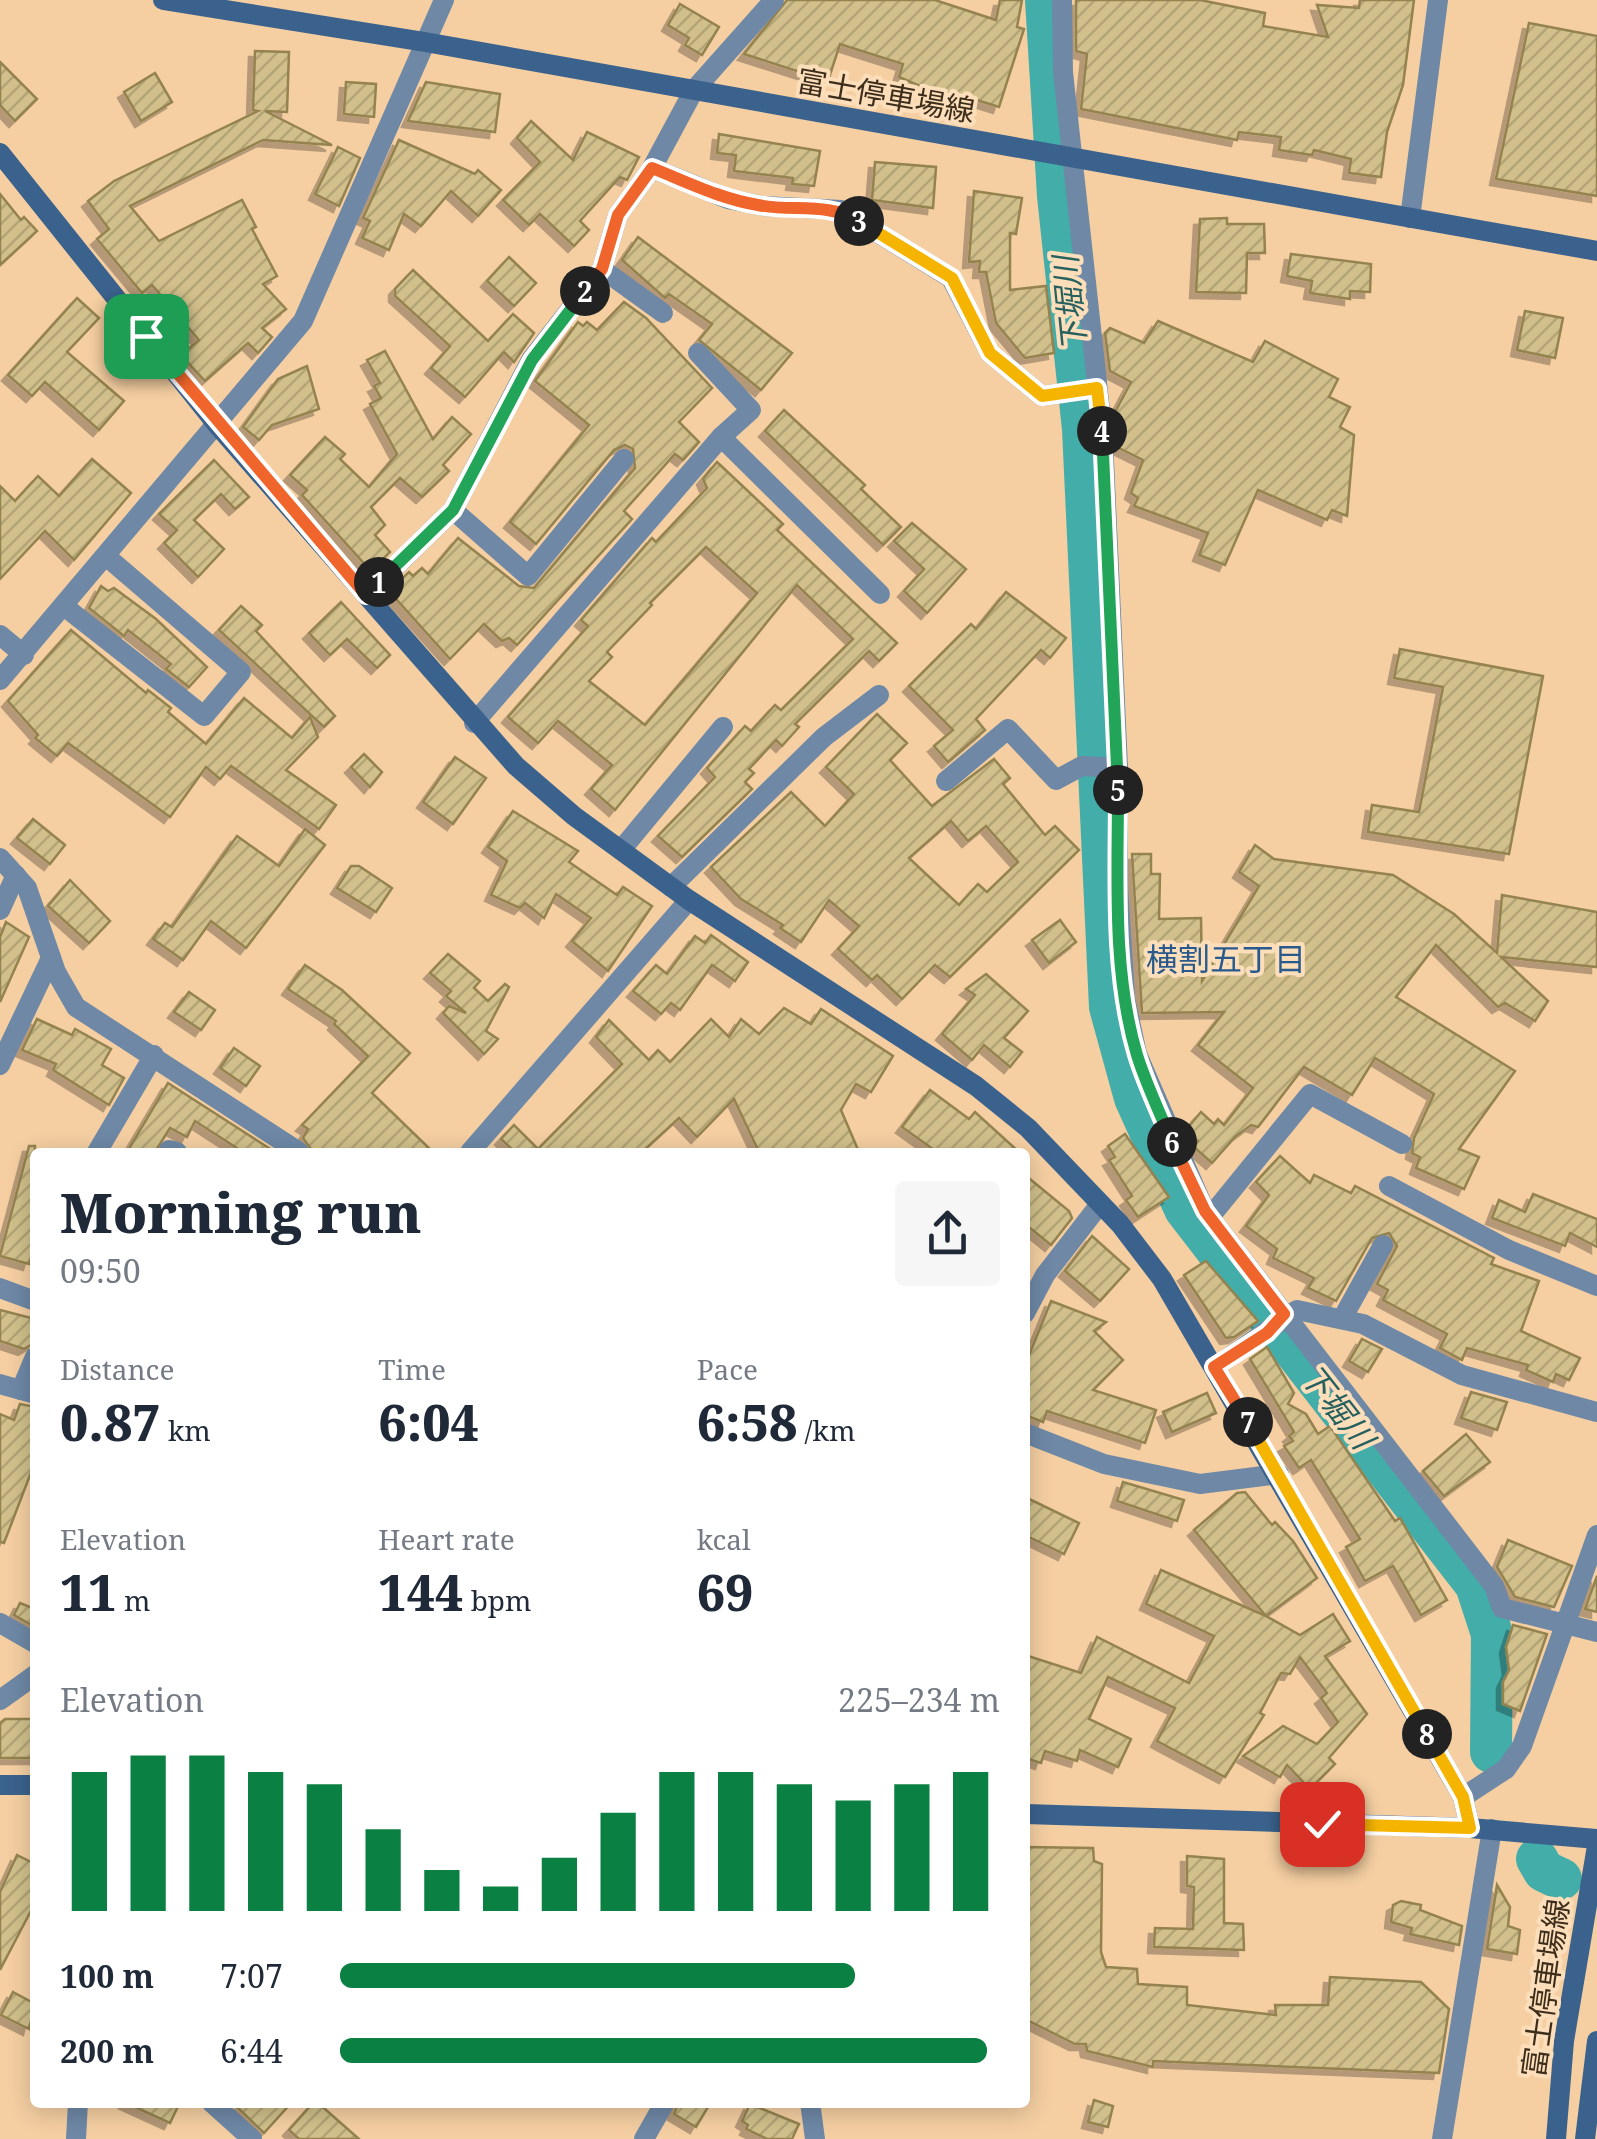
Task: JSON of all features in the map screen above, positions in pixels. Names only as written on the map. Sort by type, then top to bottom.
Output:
[{"type":"street","name":"富士停車場線","points":[[164,0],[228,6],[1597,251]]},
{"type":"street","points":[[0,680],[107,558],[303,321],[444,0]]},
{"type":"street","points":[[366,595],[453,510],[532,360],[602,269],[618,215],[652,168],[694,90],[774,0]]},
{"type":"street","points":[[1062,0],[1063,72],[1096,388],[1125,998],[1144,1072],[1181,1163],[1210,1217],[1494,1586],[1502,1608],[1597,1632]]},
{"type":"street","points":[[1410,218],[1438,0]]},
{"type":"street","points":[[0,153],[218,426],[474,723],[516,766],[689,900],[976,1086],[1028,1128],[1100,1204],[1162,1278],[1279,1474],[1463,1797],[1470,1828]]},
{"type":"street","points":[[652,168],[728,199],[763,206],[841,210],[952,278],[990,353],[1042,396],[1096,388]]},
{"type":"street","points":[[602,269],[663,312]]},
{"type":"street","points":[[474,723],[722,437],[751,410],[698,353]]},
{"type":"street","points":[[722,437],[880,594]]},
{"type":"street","points":[[453,510],[528,576],[624,459]]},
{"type":"street","points":[[65,607],[204,716],[241,672],[107,558]]},
{"type":"street","points":[[0,635],[24,655]]},
{"type":"street","points":[[671,887],[824,736],[879,696]]},
{"type":"street","points":[[621,850],[724,727]]},
{"type":"street","points":[[946,781],[1008,728],[1056,780],[1082,766],[1117,768]]},
{"type":"street","points":[[0,858],[27,888],[51,958],[76,1006],[293,1148]]},
{"type":"street","points":[[0,910],[16,875]]},
{"type":"street","points":[[473,1148],[689,900]]},
{"type":"street","points":[[0,1065],[51,958]]},
{"type":"street","points":[[100,1148],[154,1055]]},
{"type":"street","points":[[1210,1217],[1310,1094],[1402,1144]]},
{"type":"street","points":[[1389,1186],[1509,1250],[1597,1286]]},
{"type":"street","points":[[1030,1304],[1046,1275],[1100,1204]]},
{"type":"street","points":[[1342,1319],[1383,1245]]},
{"type":"street","points":[[0,1288],[30,1299]]},
{"type":"street","points":[[1214,1367],[1267,1333],[1284,1314],[1297,1310],[1363,1324],[1462,1375],[1597,1412]]},
{"type":"street","points":[[18,1390],[30,1367]]},
{"type":"street","points":[[1030,1435],[1104,1464],[1200,1484],[1279,1474]]},
{"type":"street","points":[[1463,1797],[1506,1769],[1522,1746],[1597,1535]]},
{"type":"street","points":[[0,1623],[30,1641]]},
{"type":"street","points":[[0,1700],[30,1679]]},
{"type":"street","points":[[0,1784],[30,1785]]},
{"type":"street","points":[[1030,1814],[1470,1828],[1597,1843]]},
{"type":"street","points":[[1442,2139],[1492,1830]]},
{"type":"street","name":"富士停車場線","points":[[1556,2139],[1564,2041],[1597,1843]]},
{"type":"street","name":"富士停車場線","points":[[1585,2139],[1597,2041]]},
{"type":"street","points":[[76,2139],[78,2108]]},
{"type":"street","points":[[218,2108],[252,2139]]},
{"type":"street","points":[[644,2139],[662,2108]]},
{"type":"street","points":[[811,2108],[815,2139]]},
{"type":"building","points":[[787,0],[935,0],[996,20],[1000,0],[1022,0],[1017,27],[1024,29],[999,107],[961,95],[959,103],[899,77],[903,64],[840,44],[828,81],[744,54]]},
{"type":"building","points":[[1076,0],[1200,0],[1265,13],[1263,26],[1328,37],[1317,5],[1359,8],[1360,0],[1414,0],[1403,85],[1387,132],[1381,177],[1349,173],[1351,159],[1314,150],[1312,155],[1279,150],[1281,137],[1239,132],[1237,140],[1081,109],[1087,54],[1076,51]]},
{"type":"building","points":[[680,4],[719,27],[702,55],[685,45],[689,38],[668,25]]},
{"type":"building","points":[[1529,23],[1597,36],[1597,196],[1496,179]]},
{"type":"building","points":[[255,51],[289,52],[287,112],[265,111],[332,145],[263,140],[130,206],[159,241],[242,200],[256,227],[252,229],[277,276],[263,284],[286,309],[262,328],[272,337],[258,353],[248,343],[205,381],[181,355],[199,340],[152,285],[142,293],[97,239],[109,229],[88,201],[114,181],[258,111],[253,110]]},
{"type":"building","points":[[0,62],[37,99],[15,121],[0,105]]},
{"type":"building","points":[[155,73],[172,102],[141,121],[124,92]]},
{"type":"building","points":[[346,82],[376,84],[374,117],[344,114]]},
{"type":"building","points":[[426,82],[500,94],[495,132],[408,121]]},
{"type":"building","points":[[531,121],[573,160],[587,132],[639,157],[627,180],[620,177],[580,221],[589,230],[574,246],[540,214],[529,225],[503,200],[540,162],[517,138]]},
{"type":"building","points":[[719,134],[820,151],[814,186],[792,184],[793,178],[734,171],[736,155],[717,153]]},
{"type":"building","points":[[399,140],[475,174],[478,170],[501,190],[478,216],[451,191],[421,226],[404,214],[389,250],[362,238],[370,221],[363,218]]},
{"type":"building","points":[[338,147],[360,158],[339,206],[315,194]]},
{"type":"building","points":[[875,162],[936,167],[933,208],[872,200]]},
{"type":"building","points":[[974,191],[1022,198],[1016,234],[1010,233],[1010,290],[1046,286],[1054,353],[1025,358],[996,323],[986,272],[979,272],[980,261],[969,262]]},
{"type":"building","points":[[0,194],[21,220],[24,217],[37,231],[0,265]]},
{"type":"building","points":[[1227,218],[1227,224],[1264,224],[1265,253],[1247,253],[1246,293],[1196,292],[1200,219]]},
{"type":"building","points":[[638,237],[792,353],[761,390],[699,340],[712,324],[669,294],[665,298],[622,260]]},
{"type":"building","points":[[1291,254],[1371,264],[1370,292],[1350,291],[1350,299],[1310,293],[1312,281],[1287,276]]},
{"type":"building","points":[[509,257],[536,283],[514,306],[487,281]]},
{"type":"building","points":[[413,270],[488,341],[513,314],[534,333],[514,362],[504,352],[465,397],[431,368],[450,346],[395,296],[395,289]]},
{"type":"building","points":[[77,298],[99,318],[67,352],[124,401],[99,430],[45,382],[32,396],[8,375]]},
{"type":"building","points":[[624,302],[646,318],[712,388],[679,422],[699,442],[683,460],[675,454],[624,511],[632,519],[517,645],[509,638],[502,641],[484,624],[450,659],[389,591],[409,572],[413,576],[422,568],[428,574],[458,538],[519,586],[534,588],[635,468],[633,449],[625,445],[614,450],[536,544],[510,522],[589,425],[535,381],[578,322],[583,326],[587,322],[597,330]]},
{"type":"building","points":[[1525,311],[1563,318],[1555,358],[1517,350]]},
{"type":"building","points":[[1158,321],[1253,362],[1265,341],[1338,379],[1329,397],[1350,407],[1340,427],[1354,435],[1347,516],[1332,510],[1327,520],[1258,490],[1225,565],[1199,555],[1208,533],[1134,506],[1138,498],[1131,493],[1143,460],[1117,447],[1114,414],[1131,382],[1110,371],[1105,333],[1110,328],[1144,343]]},
{"type":"building","points":[[385,351],[433,439],[452,417],[471,434],[443,465],[449,471],[422,497],[400,478],[371,507],[385,525],[375,535],[390,552],[371,571],[302,495],[307,490],[290,475],[325,437],[345,454],[340,459],[369,487],[397,454],[370,404],[381,398],[374,386],[380,383],[367,360]]},
{"type":"building","points":[[307,366],[319,409],[272,425],[259,440],[243,427],[278,379]]},
{"type":"building","points":[[784,410],[865,485],[861,489],[901,527],[883,545],[765,431]]},
{"type":"building","points":[[92,459],[131,493],[74,560],[45,531],[0,579],[0,486],[15,501],[38,476],[59,496]]},
{"type":"building","points":[[214,460],[249,497],[235,509],[221,494],[194,520],[224,549],[198,577],[164,543],[177,530],[159,514]]},
{"type":"building","points":[[717,462],[783,524],[777,530],[897,643],[879,661],[869,651],[795,724],[799,727],[782,746],[776,740],[749,769],[754,773],[745,782],[752,789],[682,857],[658,836],[715,777],[707,768],[745,726],[751,731],[775,705],[781,710],[853,639],[797,585],[615,810],[591,789],[612,765],[558,721],[538,743],[508,717],[588,626],[581,620],[652,538],[656,542],[707,488],[703,479]],"holes":[[[706,547],[757,593],[645,725],[589,681],[612,657],[607,652]]]},
{"type":"building","points":[[912,523],[966,569],[927,613],[904,591],[924,569],[894,541]]},
{"type":"building","points":[[101,586],[108,591],[114,588],[156,619],[207,667],[189,687],[166,669],[171,664],[128,630],[124,636],[89,608]]},
{"type":"building","points":[[1006,592],[1066,638],[1050,658],[1041,650],[976,719],[985,730],[948,762],[934,746],[953,730],[909,686],[971,624],[976,629]]},
{"type":"building","points":[[341,602],[390,655],[377,668],[347,639],[330,655],[309,633]]},
{"type":"building","points":[[241,606],[262,625],[256,631],[335,716],[324,727],[219,630]]},
{"type":"building","points":[[71,630],[146,693],[148,690],[171,708],[168,712],[206,744],[244,698],[292,738],[310,717],[318,737],[286,770],[336,805],[319,829],[231,766],[220,779],[206,767],[170,817],[68,743],[57,756],[35,738],[38,735],[8,701]]},
{"type":"building","points":[[1400,649],[1543,676],[1509,854],[1368,832],[1372,805],[1419,812],[1443,687],[1394,678]]},
{"type":"building","points":[[877,714],[907,743],[890,760],[932,806],[994,759],[1010,778],[1003,784],[1045,835],[1055,826],[1079,850],[950,977],[935,965],[902,999],[877,975],[872,980],[838,949],[859,926],[829,900],[801,942],[780,928],[783,925],[741,899],[711,867],[791,792],[825,826],[854,794],[826,767]],"holes":[[[951,821],[968,841],[986,826],[1018,862],[987,892],[978,884],[959,905],[909,858]]]},
{"type":"building","points":[[364,754],[382,772],[370,787],[351,767]]},
{"type":"building","points":[[455,757],[486,778],[453,824],[423,802]]},
{"type":"building","points":[[513,811],[578,851],[569,862],[617,895],[623,887],[652,906],[608,971],[572,941],[591,918],[556,894],[544,918],[525,903],[520,908],[491,895],[507,861],[488,847]]},
{"type":"building","points":[[33,819],[65,845],[50,864],[17,838]]},
{"type":"building","points":[[305,829],[325,845],[246,948],[211,921],[183,960],[153,939],[165,923],[172,927],[237,836],[279,866]]},
{"type":"building","points":[[1255,845],[1274,859],[1393,875],[1454,914],[1497,953],[1502,895],[1597,912],[1597,967],[1501,957],[1548,1001],[1535,1021],[1505,1003],[1498,1007],[1436,945],[1396,997],[1515,1071],[1459,1149],[1479,1157],[1464,1189],[1416,1168],[1420,1157],[1412,1153],[1414,1138],[1434,1094],[1375,1058],[1352,1095],[1304,1067],[1258,1127],[1251,1125],[1235,1137],[1212,1163],[1194,1147],[1198,1141],[1185,1131],[1201,1112],[1214,1124],[1218,1119],[1224,1125],[1253,1088],[1198,1045],[1224,1012],[1142,1013],[1132,854],[1151,854],[1151,874],[1160,874],[1159,919],[1201,918],[1202,981],[1259,886],[1239,872]]},
{"type":"building","points":[[351,866],[359,866],[392,888],[376,912],[337,888]]},
{"type":"building","points":[[70,880],[110,921],[89,943],[48,906]]},
{"type":"building","points":[[1060,920],[1076,942],[1049,963],[1032,940]]},
{"type":"building","points":[[6,922],[29,937],[0,1002],[0,937]]},
{"type":"building","points":[[711,935],[748,962],[735,981],[712,965],[680,1010],[671,1003],[661,1014],[633,991],[656,965],[667,974],[695,936],[705,943]]},
{"type":"building","points":[[448,954],[480,981],[474,988],[488,1001],[505,984],[509,987],[486,1031],[498,1039],[484,1054],[443,1013],[449,1006],[466,1013],[446,996],[451,991],[430,973]]},
{"type":"building","points":[[305,965],[342,990],[410,1053],[372,1093],[429,1148],[310,1148],[303,1138],[308,1129],[302,1125],[368,1056],[334,1024],[336,1021],[288,989]]},
{"type":"building","points":[[986,974],[1028,1011],[1004,1038],[1022,1052],[1010,1067],[984,1045],[972,1060],[942,1034],[975,995],[966,989]]},
{"type":"building","points":[[189,992],[215,1010],[201,1030],[174,1012]]},
{"type":"building","points":[[784,1008],[811,1024],[821,1009],[893,1056],[871,1092],[856,1084],[841,1110],[857,1148],[757,1148],[734,1099],[697,1137],[679,1118],[646,1148],[539,1148],[622,1064],[596,1037],[609,1020],[649,1060],[658,1050],[670,1062],[711,1019],[729,1037],[741,1019],[759,1034]]},
{"type":"building","points":[[37,1019],[72,1035],[75,1029],[111,1049],[102,1065],[124,1078],[109,1105],[53,1070],[56,1064],[22,1050]]},
{"type":"building","points":[[234,1048],[260,1066],[246,1086],[220,1068]]},
{"type":"building","points":[[168,1083],[269,1148],[237,1148],[195,1121],[187,1137],[170,1128],[158,1148],[129,1148]]},
{"type":"building","points":[[930,1090],[969,1119],[975,1112],[1015,1148],[931,1148],[902,1127]]},
{"type":"building","points":[[514,1125],[537,1148],[511,1148],[501,1139]]},
{"type":"building","points":[[1125,1134],[1169,1197],[1138,1217],[1126,1200],[1132,1196],[1109,1160],[1115,1157],[1108,1146]]},
{"type":"building","points":[[29,1146],[35,1146],[30,1148],[29,1264],[0,1256]]},
{"type":"building","points":[[1280,1156],[1310,1183],[1314,1175],[1351,1193],[1355,1186],[1494,1258],[1491,1264],[1539,1281],[1521,1331],[1580,1358],[1569,1380],[1556,1374],[1553,1382],[1526,1370],[1528,1365],[1467,1348],[1462,1360],[1440,1348],[1447,1334],[1383,1300],[1388,1290],[1377,1284],[1397,1246],[1389,1233],[1372,1238],[1336,1301],[1308,1288],[1314,1278],[1273,1258],[1277,1249],[1246,1226],[1269,1195],[1256,1182]]},
{"type":"building","points":[[1030,1179],[1069,1211],[1072,1218],[1051,1245],[1030,1228]]},
{"type":"building","points":[[1533,1194],[1597,1219],[1597,1247],[1570,1233],[1565,1246],[1492,1218],[1499,1200],[1525,1212]]},
{"type":"building","points":[[1092,1236],[1129,1269],[1100,1301],[1065,1271]]},
{"type":"building","points":[[1206,1261],[1258,1321],[1234,1337],[1226,1338],[1184,1275]]},
{"type":"building","points":[[1051,1301],[1106,1322],[1094,1331],[1123,1360],[1093,1390],[1156,1410],[1145,1443],[1047,1411],[1043,1422],[1030,1417],[1030,1353]]},
{"type":"building","points":[[0,1310],[30,1318],[30,1345],[24,1349],[0,1341]]},
{"type":"building","points":[[1362,1339],[1382,1349],[1368,1372],[1349,1361]]},
{"type":"building","points":[[1267,1347],[1294,1393],[1288,1404],[1306,1414],[1318,1434],[1330,1426],[1395,1521],[1400,1518],[1447,1600],[1421,1615],[1393,1566],[1365,1581],[1346,1547],[1360,1539],[1311,1460],[1299,1468],[1284,1446],[1293,1441],[1289,1436],[1294,1432],[1250,1359]]},
{"type":"building","points":[[1471,1392],[1507,1402],[1497,1430],[1461,1418]]},
{"type":"building","points":[[1207,1393],[1216,1413],[1172,1432],[1163,1412]]},
{"type":"building","points":[[20,1404],[30,1406],[30,1475],[4,1543],[0,1542],[0,1414],[14,1420]]},
{"type":"building","points":[[1466,1434],[1490,1462],[1444,1496],[1423,1471]]},
{"type":"building","points":[[1123,1482],[1184,1500],[1177,1521],[1117,1501]]},
{"type":"building","points":[[1245,1492],[1272,1525],[1275,1522],[1293,1541],[1317,1578],[1266,1616],[1194,1530],[1237,1493]]},
{"type":"building","points":[[1030,1499],[1079,1523],[1064,1554],[1030,1537]]},
{"type":"building","points":[[1508,1540],[1572,1566],[1554,1607],[1515,1597],[1497,1567]]},
{"type":"building","points":[[1161,1570],[1300,1635],[1333,1614],[1350,1641],[1325,1656],[1367,1714],[1329,1758],[1335,1764],[1310,1789],[1287,1765],[1280,1777],[1243,1756],[1283,1726],[1317,1744],[1338,1722],[1321,1698],[1327,1693],[1300,1657],[1290,1674],[1281,1673],[1260,1713],[1264,1715],[1225,1777],[1157,1741],[1175,1708],[1108,1677],[1089,1719],[1131,1739],[1118,1767],[1080,1750],[1077,1761],[1045,1751],[1041,1763],[1030,1760],[1030,1657],[1081,1673],[1097,1637],[1189,1683],[1214,1636],[1146,1604]]},
{"type":"building","points":[[1597,1576],[1597,1612],[1585,1609]]},
{"type":"building","points":[[20,1603],[30,1607],[30,1624],[14,1615]]},
{"type":"building","points":[[1513,1625],[1547,1634],[1520,1711],[1503,1704],[1503,1682],[1509,1670],[1506,1647]]},
{"type":"building","points":[[5,1719],[30,1719],[30,1758],[0,1758],[0,1723]]},
{"type":"building","points":[[1030,1847],[1093,1848],[1094,1861],[1102,1864],[1101,1952],[1106,1967],[1137,1969],[1138,1984],[1187,1987],[1187,2005],[1276,2015],[1275,2005],[1328,2005],[1330,1977],[1421,1982],[1449,2009],[1439,2073],[1153,2061],[1153,2067],[1087,2051],[1086,2044],[1075,2044],[1030,2022]]},
{"type":"building","points":[[17,1855],[30,1862],[30,1913],[0,1970],[0,1892]]},
{"type":"building","points":[[1187,1856],[1224,1859],[1224,1923],[1243,1924],[1244,1950],[1154,1947],[1155,1928],[1193,1929],[1194,1887],[1187,1886]]},
{"type":"building","points":[[1497,1885],[1510,1907],[1508,1926],[1520,1930],[1517,1954],[1487,1949]]},
{"type":"building","points":[[1401,1901],[1421,1905],[1420,1910],[1462,1926],[1459,1945],[1410,1934],[1412,1928],[1391,1922],[1393,1905]]},
{"type":"building","points":[[13,1992],[30,2001],[29,2029],[1,2015]]},
{"type":"building","points":[[1094,2100],[1113,2106],[1108,2127],[1088,2122]]},
{"type":"building","points":[[137,2108],[177,2108],[170,2123]]},
{"type":"building","points":[[238,2108],[287,2108],[264,2133]]},
{"type":"building","points":[[309,2108],[324,2108],[359,2139],[299,2139],[289,2130]]},
{"type":"building","points":[[676,2108],[707,2108],[696,2127],[674,2114]]},
{"type":"building","points":[[748,2108],[760,2108],[799,2124],[792,2139],[767,2139],[746,2129],[748,2125],[742,2121]]},
{"type":"waterway","name":"下堀川","points":[[1046,0],[1058,196],[1083,429],[1110,1007],[1135,1098],[1185,1209],[1476,1585],[1492,1634],[1491,1752]]},
{"type":"waterway","name":"下堀川","points":[[1537,1859],[1544,1871],[1561,1879]]},
{"type":"district","name":"横割五丁目","points":[[1226,958]]},
{"type":"route","points":[[146,336],[218,426],[366,595],[453,510],[532,360],[602,269],[618,215],[652,168],[728,199],[763,206],[841,210],[952,278],[990,353],[1042,396],[1097,388],[1103,438],[1125,998],[1137,1054],[1205,1211],[1284,1314],[1267,1333],[1214,1367],[1463,1797],[1470,1828],[1322,1824]]}]
